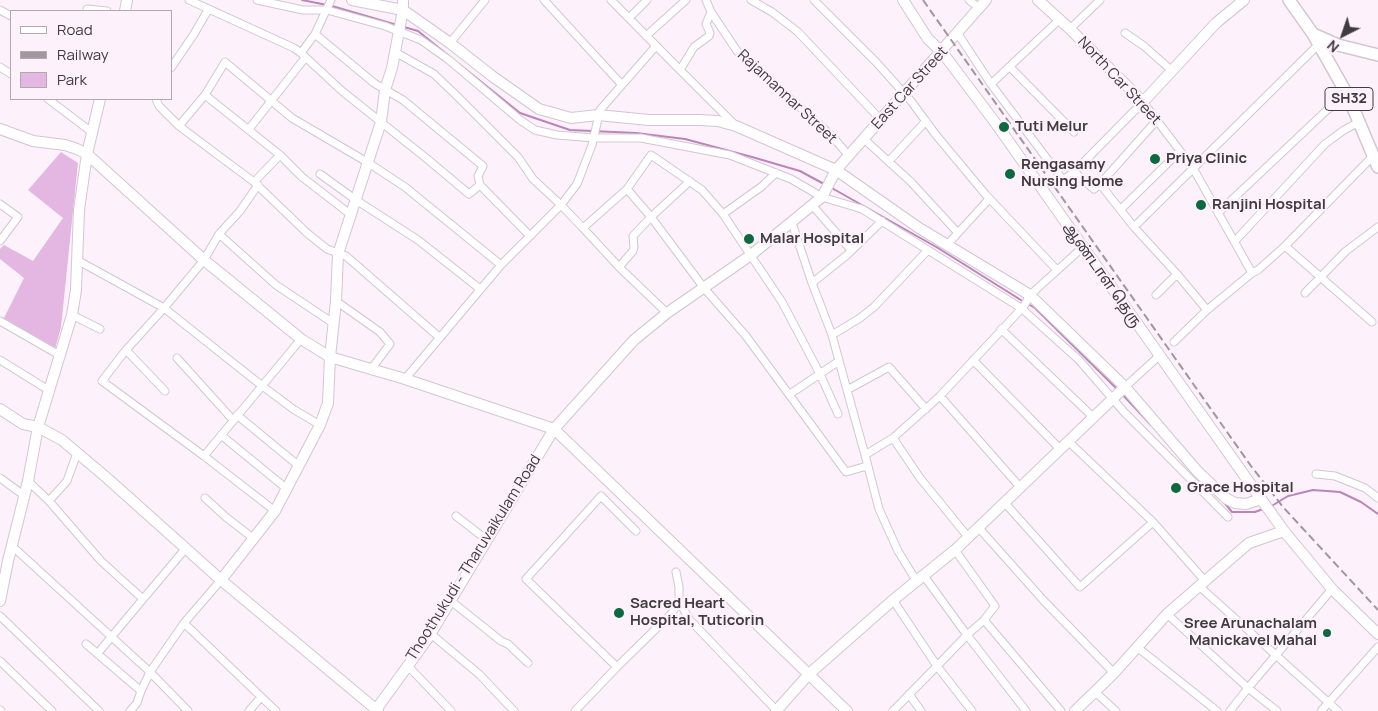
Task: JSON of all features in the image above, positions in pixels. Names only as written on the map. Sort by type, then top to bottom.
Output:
[{"type":"main road","points":[[1289,0],[1316,39],[1378,55]]},
{"type":"main road","name":"SH32","points":[[1316,39],[1348,96],[1359,122],[1376,153],[1378,167]]},
{"type":"street","points":[[189,0],[294,48],[342,91],[469,194],[480,185]]},
{"type":"street","points":[[257,0],[303,10],[329,6],[410,34],[430,46],[500,104],[535,130],[557,135],[641,138],[730,155],[791,179],[823,195],[862,209],[928,250],[1025,302],[1079,360],[1119,392],[1124,412],[1228,517]]},
{"type":"street","points":[[352,0],[402,8],[539,109],[571,118],[718,121],[736,126],[835,173],[947,245],[1025,302],[1227,499],[1235,503],[1246,504],[1263,502]]},
{"type":"street","points":[[450,43],[485,0]]},
{"type":"street","points":[[545,0],[622,85]]},
{"type":"street","points":[[611,0],[736,126]]},
{"type":"street","points":[[629,18],[647,0]]},
{"type":"street","points":[[646,36],[686,0]]},
{"type":"street","points":[[680,70],[694,47],[709,36],[710,33],[706,24],[709,6],[715,0]]},
{"type":"street","points":[[751,0],[772,12],[798,32],[881,120]]},
{"type":"street","points":[[814,0],[876,62],[989,199],[1056,270]]},
{"type":"street","name":"ஆண்டாள் தெரு","points":[[903,0],[928,39],[942,52],[997,125],[1284,531],[1332,589],[1378,634]]},
{"type":"street","points":[[970,0],[983,4]]},
{"type":"street","name":"North Car Street","points":[[1038,0],[1070,29],[1143,102],[1158,120],[1193,168],[1252,273]]},
{"type":"street","points":[[1070,29],[1100,0]]},
{"type":"street","points":[[958,34],[991,84],[1063,180],[1074,172],[1143,102],[1216,23],[1244,0]]},
{"type":"street","name":"East Car Street","points":[[704,288],[751,255],[813,206],[823,195],[835,173],[849,156],[983,4]]},
{"type":"street","points":[[249,129],[273,101],[303,56],[329,6]]},
{"type":"street","name":"Rajamannar Street","points":[[709,6],[737,51],[832,136],[849,156]]},
{"type":"street","points":[[130,711],[137,703],[150,672],[184,623],[221,580],[274,511],[320,425],[328,402],[338,254],[381,122],[385,90],[392,68],[402,8]]},
{"type":"street","points":[[87,9],[97,10]]},
{"type":"street","points":[[172,67],[208,10]]},
{"type":"street","points":[[991,84],[1060,20]]},
{"type":"street","points":[[1125,33],[1144,46],[1171,70]]},
{"type":"street","points":[[315,34],[374,83],[403,100],[483,166],[478,176],[480,185],[530,235]]},
{"type":"street","points":[[1134,227],[1262,102],[1316,39]]},
{"type":"street","points":[[405,379],[438,337],[501,264],[561,205],[577,184],[604,104],[656,46]]},
{"type":"street","points":[[395,52],[434,74],[458,97],[518,156],[533,179],[667,313]]},
{"type":"street","points":[[179,126],[205,94],[225,62],[292,118],[367,162],[405,187],[501,264]]},
{"type":"street","points":[[1010,67],[1074,132]]},
{"type":"street","points":[[205,94],[280,155],[302,177],[350,214]]},
{"type":"street","points":[[1218,213],[1327,110],[1348,96]]},
{"type":"street","points":[[49,100],[93,133]]},
{"type":"street","points":[[0,601],[4,559],[12,546],[28,481],[38,427],[72,316],[76,290],[78,210],[86,154],[93,133],[100,100]]},
{"type":"street","points":[[156,100],[159,106],[179,126],[256,183],[306,233],[327,249],[346,256],[438,337]]},
{"type":"street","points":[[1074,172],[1094,189],[1158,120]]},
{"type":"street","points":[[889,162],[926,121]]},
{"type":"street","points":[[1235,241],[1325,144],[1359,122]]},
{"type":"street","points":[[0,129],[33,141],[65,145],[86,154],[204,260],[301,339],[330,357],[372,368],[554,429],[847,711]]},
{"type":"street","points":[[864,139],[911,182],[958,233]]},
{"type":"street","points":[[1121,209],[1180,151]]},
{"type":"street","points":[[1174,342],[1207,310],[1285,246],[1376,153]]},
{"type":"street","points":[[274,511],[204,456],[102,382],[126,350],[204,260],[219,234],[240,211],[256,183],[280,155]]},
{"type":"street","points":[[583,228],[627,189],[651,155],[690,181],[702,190],[724,214],[782,302],[820,374],[838,414]]},
{"type":"street","points":[[724,214],[761,187],[776,173]]},
{"type":"street","points":[[320,174],[418,240],[480,289]]},
{"type":"street","points":[[619,267],[633,251],[634,236],[651,217],[690,181]]},
{"type":"street","points":[[1100,184],[1134,227],[1207,310]]},
{"type":"street","points":[[627,189],[651,217],[704,288],[746,336],[846,472],[867,466]]},
{"type":"street","points":[[947,245],[989,199]]},
{"type":"street","points":[[0,204],[18,217],[0,241]]},
{"type":"street","points":[[813,206],[851,250]]},
{"type":"street","points":[[792,222],[812,283],[832,335],[846,390],[866,454],[867,466],[879,509],[898,551],[1026,711]]},
{"type":"street","points":[[812,283],[848,254],[882,222]]},
{"type":"street","points":[[1305,293],[1346,251],[1378,227]]},
{"type":"street","points":[[219,234],[276,285],[333,323]]},
{"type":"street","points":[[1285,246],[1372,322]]},
{"type":"street","points":[[866,454],[893,438],[940,396],[1025,302],[1056,270],[1082,247]]},
{"type":"street","points":[[832,335],[874,307],[928,250]]},
{"type":"street","points":[[76,260],[164,308],[292,409],[320,425]]},
{"type":"street","points":[[1156,296],[1177,274]]},
{"type":"street","name":"Thoothukudi - Tharuvaikulam Road","points":[[376,711],[431,634],[554,429],[634,340],[667,313],[704,288]]},
{"type":"street","points":[[336,301],[380,332],[390,344],[372,368]]},
{"type":"street","points":[[72,316],[100,329]]},
{"type":"street","points":[[0,321],[61,356]]},
{"type":"street","points":[[1001,329],[1093,417]]},
{"type":"street","points":[[204,456],[301,339]]},
{"type":"street","points":[[126,350],[165,391]]},
{"type":"street","points":[[679,601],[689,618],[776,711],[809,674],[893,600],[955,550],[1159,356]]},
{"type":"street","points":[[177,358],[235,418],[298,466]]},
{"type":"street","points":[[0,360],[50,390]]},
{"type":"street","points":[[973,360],[1060,449]]},
{"type":"street","points":[[790,394],[839,361]]},
{"type":"street","points":[[846,390],[889,367],[926,409]]},
{"type":"street","points":[[940,396],[1020,487]]},
{"type":"street","points":[[0,409],[23,424],[38,427],[62,440],[221,580],[376,711]]},
{"type":"street","points":[[221,435],[287,489]]},
{"type":"street","points":[[893,438],[920,478],[968,537]]},
{"type":"street","points":[[1068,441],[1153,522],[1202,583],[1338,711]]},
{"type":"street","points":[[49,501],[67,481],[77,453]]},
{"type":"street","points":[[1316,474],[1335,476],[1365,488],[1378,498]]},
{"type":"street","points":[[0,478],[24,496]]},
{"type":"street","points":[[28,481],[49,501],[95,555],[143,599]]},
{"type":"street","points":[[617,667],[526,579],[601,496],[636,531]]},
{"type":"street","points":[[205,498],[253,538]]},
{"type":"street","points":[[1004,502],[1080,587],[1153,522]]},
{"type":"street","points":[[456,516],[488,540]]},
{"type":"street","points":[[978,527],[1044,601],[1114,673]]},
{"type":"street","points":[[1075,711],[1114,673],[1167,614],[1202,583],[1249,543],[1284,531]]},
{"type":"street","points":[[12,546],[150,672],[188,711]]},
{"type":"street","points":[[98,653],[186,548]]},
{"type":"street","points":[[893,711],[984,620],[995,606],[955,550]]},
{"type":"street","points":[[575,711],[672,612],[679,601],[680,587],[676,572]]},
{"type":"street","points":[[1230,711],[1332,589]]},
{"type":"street","points":[[893,600],[938,666],[972,711]]},
{"type":"street","points":[[451,601],[501,641],[508,644],[528,663]]},
{"type":"street","points":[[1167,614],[1248,688],[1278,711]]},
{"type":"street","points":[[0,616],[99,711]]},
{"type":"street","points":[[984,620],[1062,711]]},
{"type":"street","points":[[184,623],[276,711]]},
{"type":"street","points":[[431,634],[480,675],[514,711]]},
{"type":"street","points":[[86,644],[141,691]]},
{"type":"street","points":[[1137,647],[1217,711]]},
{"type":"street","points":[[1321,711],[1378,647]]},
{"type":"street","points":[[0,661],[52,711]]},
{"type":"street","points":[[408,666],[451,711]]},
{"type":"street","points":[[1095,692],[1116,711]]},
{"type":"street","points":[[909,694],[921,711]]},
{"type":"street","points":[[249,711],[261,697]]},
{"type":"green space","points":[[61,152],[78,163],[61,327],[55,349],[3,320],[24,278],[0,259],[0,249],[4,245],[33,261],[63,218],[28,190]]},
{"type":"waterway","points":[[302,0],[327,5]]},
{"type":"waterway","points":[[332,6],[397,25]]},
{"type":"waterway","points":[[404,27],[418,31],[449,56]]},
{"type":"waterway","points":[[459,64],[520,113],[570,130],[636,133],[685,139],[800,171],[824,184]]},
{"type":"waterway","points":[[830,187],[938,248],[1024,302]]},
{"type":"waterway","points":[[1028,304],[1035,308],[1117,389]]},
{"type":"waterway","points":[[1122,394],[1151,425]]},
{"type":"waterway","points":[[1270,507],[1288,496],[1313,490],[1340,492],[1361,502],[1378,514]]},
{"type":"waterway","points":[[1223,501],[1232,512],[1255,512],[1263,509]]},
{"type":"railway","points":[[923,0],[1251,466],[1283,507],[1378,610]]},
{"type":"place","name":"Tuti Melur","points":[[1004,127]]},
{"type":"place","name":"Priya Clinic","points":[[1155,159]]},
{"type":"place","name":"Rengasamy Nursing Home","points":[[1010,174]]},
{"type":"place","name":"Ranjini Hospital","points":[[1201,205]]},
{"type":"place","name":"Malar Hospital","points":[[749,239]]},
{"type":"place","name":"Grace Hospital","points":[[1176,488]]},
{"type":"place","name":"Sacred Heart Hospital, Tuticorin","points":[[619,613]]},
{"type":"place","name":"Sree Arunachalam Manickavel Mahal","points":[[1327,633]]}]
